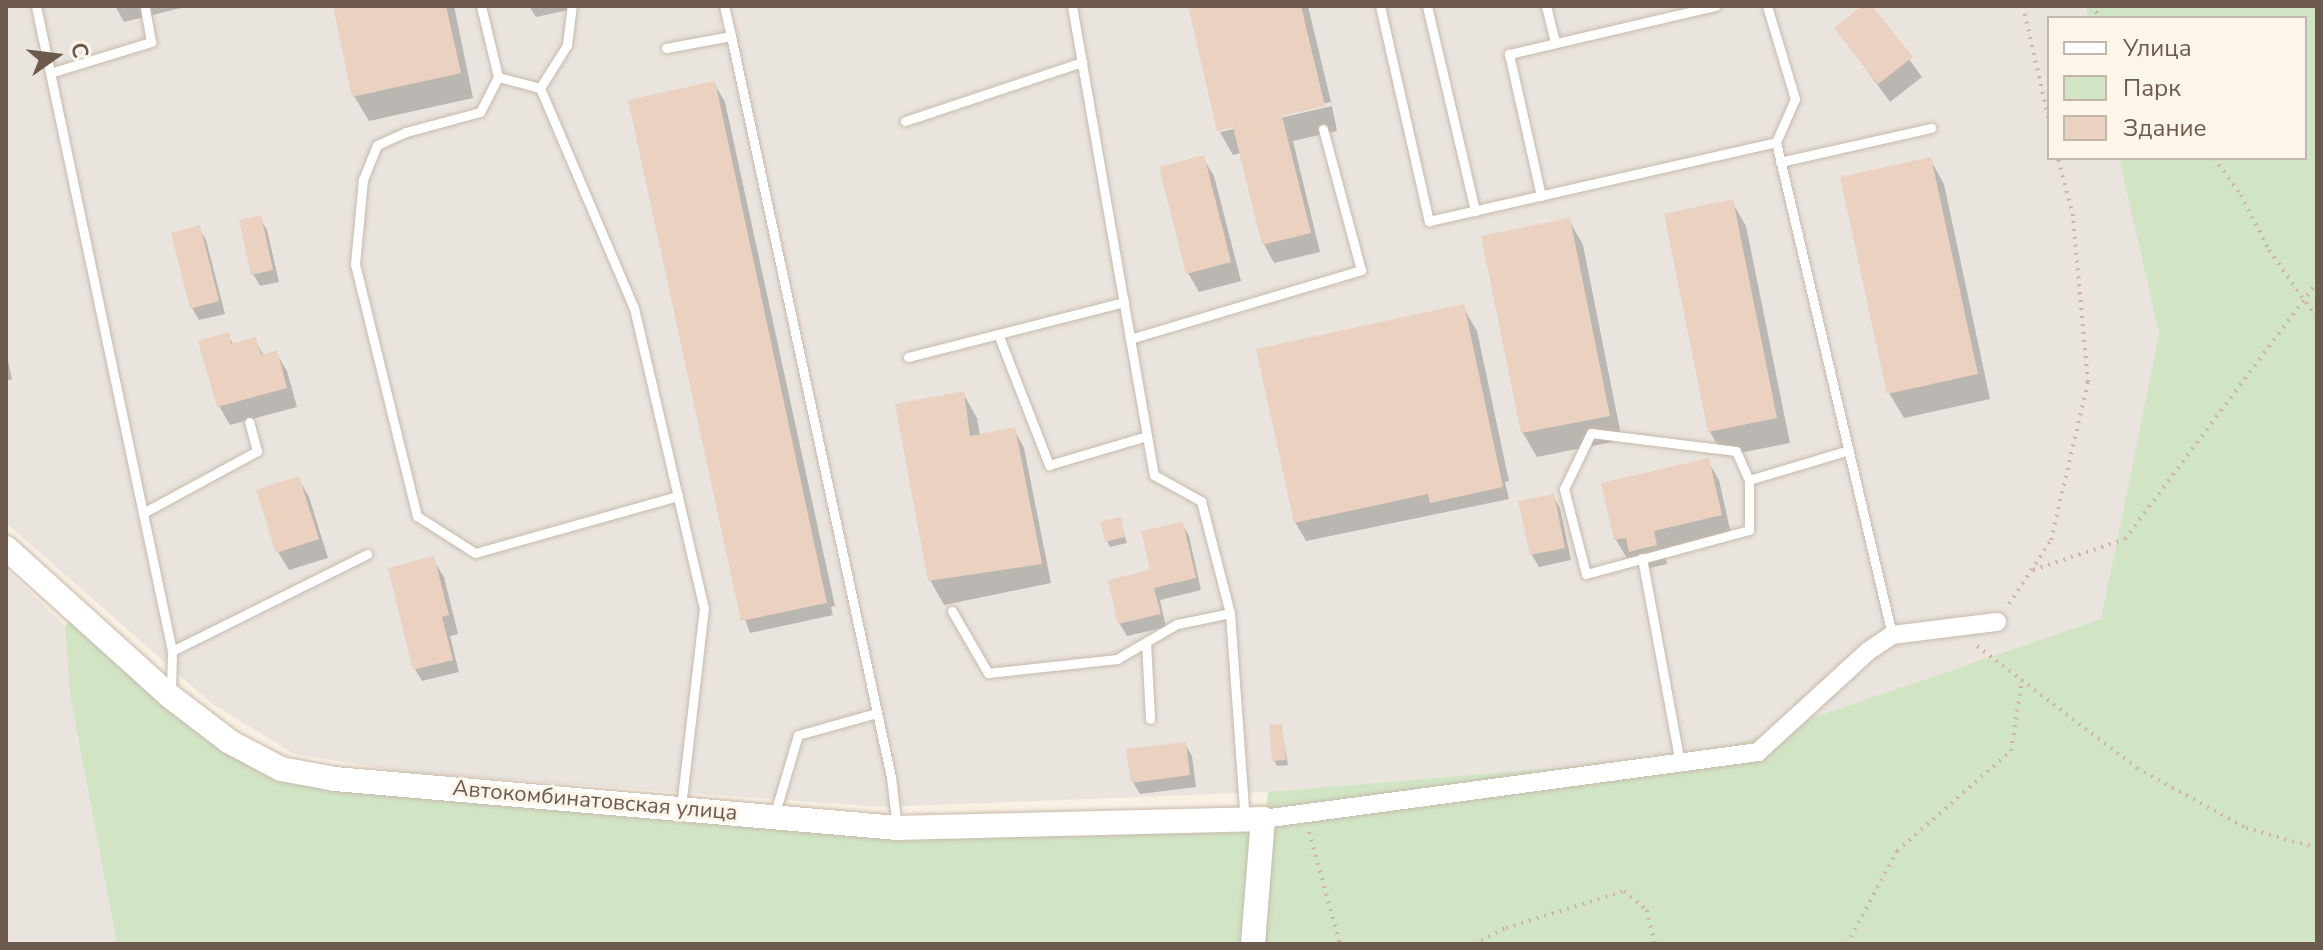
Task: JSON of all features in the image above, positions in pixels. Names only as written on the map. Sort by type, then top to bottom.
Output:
[{"type":"street","name":"Автокомбинатовская улица","points":[[6,548],[171,697],[230,742],[281,769],[335,779],[897,828],[1254,820]]},
{"type":"street","points":[[1253,944],[1254,820],[1758,752],[1867,652],[1892,635],[1997,622]]},
{"type":"lane","points":[[36,6],[172,651],[171,697]]},
{"type":"lane","points":[[481,6],[498,77],[480,112],[406,132],[377,145],[363,179],[355,264],[417,516],[475,553],[678,496]]},
{"type":"lane","points":[[540,88],[567,45],[572,6]]},
{"type":"lane","points":[[724,6],[877,713],[897,828]]},
{"type":"lane","points":[[1072,6],[1154,475],[1201,501],[1230,613],[1254,820]]},
{"type":"lane","points":[[1380,6],[1429,221],[1776,142]]},
{"type":"lane","points":[[1427,6],[1475,211]]},
{"type":"lane","points":[[1546,6],[1555,43]]},
{"type":"lane","points":[[1541,196],[1509,54],[1716,6]]},
{"type":"lane","points":[[1767,6],[1795,99],[1776,142],[1892,635]]},
{"type":"lane","points":[[50,73],[151,42],[145,9]]},
{"type":"lane","points":[[666,48],[731,36]]},
{"type":"lane","points":[[905,121],[1082,62]]},
{"type":"lane","points":[[498,77],[540,88]]},
{"type":"lane","points":[[540,88],[634,308],[704,608],[681,807]]},
{"type":"lane","points":[[1780,162],[1931,128]]},
{"type":"lane","points":[[1130,339],[1361,270],[1323,129]]},
{"type":"lane","points":[[908,357],[1124,302]]},
{"type":"lane","points":[[998,334],[1049,465],[1147,436]]},
{"type":"lane","points":[[143,513],[257,451],[249,422]]},
{"type":"lane","points":[[1591,433],[1736,451],[1749,480],[1749,530],[1642,558],[1586,574],[1564,489],[1591,433]]},
{"type":"lane","points":[[1749,480],[1849,450]]},
{"type":"lane","points":[[172,651],[367,554]]},
{"type":"lane","points":[[1642,558],[1680,763]]},
{"type":"lane","points":[[952,611],[988,673],[1117,659],[1177,624],[1230,613]]},
{"type":"lane","points":[[1146,642],[1150,719]]},
{"type":"lane","points":[[774,816],[798,735],[877,713]]},
{"type":"path","points":[[2023,6],[2047,111]]},
{"type":"path","points":[[1997,622],[2051,540],[2088,382],[2073,216],[2059,160]]},
{"type":"path","points":[[2215,160],[2241,195],[2269,250],[2317,318]]},
{"type":"path","points":[[2031,571],[2125,539],[2317,282]]},
{"type":"path","points":[[1953,628],[2137,768],[2246,828],[2317,848]]},
{"type":"path","points":[[1847,944],[1897,851],[2011,751],[2022,680]]},
{"type":"path","points":[[1304,814],[1340,944]]},
{"type":"path","points":[[1474,944],[1506,928],[1624,891],[1647,910],[1655,944]]},
{"type":"shaded area","points":[[6,6],[2085,6],[2088,16],[2047,16],[2047,160],[2119,160],[2159,334],[2101,619],[1721,749],[1580,766],[1268,792],[880,807],[405,772],[294,754],[211,703],[6,523]]},
{"type":"shaded area","points":[[6,569],[65,626],[70,695],[117,944],[6,944]]},
{"type":"green space","points":[[2085,6],[2317,6],[2317,944],[117,944],[70,695],[65,626],[76,610],[281,769],[897,828],[1264,819],[1268,792],[1580,766],[1721,749],[2101,619],[2159,334],[2119,160],[2307,160],[2307,16],[2088,16]]},
{"type":"building","points":[[333,6],[446,6],[461,73],[352,97]]},
{"type":"building","points":[[1188,6],[1301,6],[1325,106],[1282,116],[1311,233],[1262,245],[1233,127],[1217,131]]},
{"type":"building","points":[[1862,6],[1872,6],[1913,57],[1878,84],[1834,28]]},
{"type":"building","points":[[715,81],[827,603],[741,621],[628,100]]},
{"type":"building","points":[[1204,155],[1231,262],[1186,274],[1159,167]]},
{"type":"building","points":[[1931,157],[1978,374],[1887,394],[1840,177]]},
{"type":"building","points":[[1733,199],[1777,418],[1708,432],[1664,214]]},
{"type":"building","points":[[261,215],[273,270],[251,275],[239,220]]},
{"type":"building","points":[[1570,218],[1610,416],[1521,433],[1481,236]]},
{"type":"building","points":[[200,225],[219,301],[190,309],[171,233]]},
{"type":"building","points":[[1464,304],[1503,487],[1430,503],[1428,494],[1294,523],[1256,349]]},
{"type":"building","points":[[229,332],[231,344],[256,337],[261,355],[277,350],[287,388],[217,407],[198,341]]},
{"type":"building","points":[[964,391],[970,436],[1015,427],[1042,564],[928,581],[895,404]]},
{"type":"building","points":[[1709,458],[1722,515],[1654,531],[1657,545],[1629,552],[1626,538],[1614,540],[1601,483]]},
{"type":"building","points":[[299,476],[319,539],[276,553],[256,490]]},
{"type":"building","points":[[1554,494],[1565,548],[1530,555],[1518,501]]},
{"type":"building","points":[[1121,517],[1125,537],[1105,542],[1100,522]]},
{"type":"building","points":[[1183,522],[1196,578],[1154,588],[1161,614],[1118,624],[1108,580],[1150,570],[1141,531]]},
{"type":"building","points":[[434,556],[449,615],[442,617],[453,660],[413,670],[388,568]]},
{"type":"building","points":[[1282,724],[1286,760],[1272,761],[1269,725]]},
{"type":"building","points":[[1186,742],[1190,775],[1131,783],[1126,749]]}]
